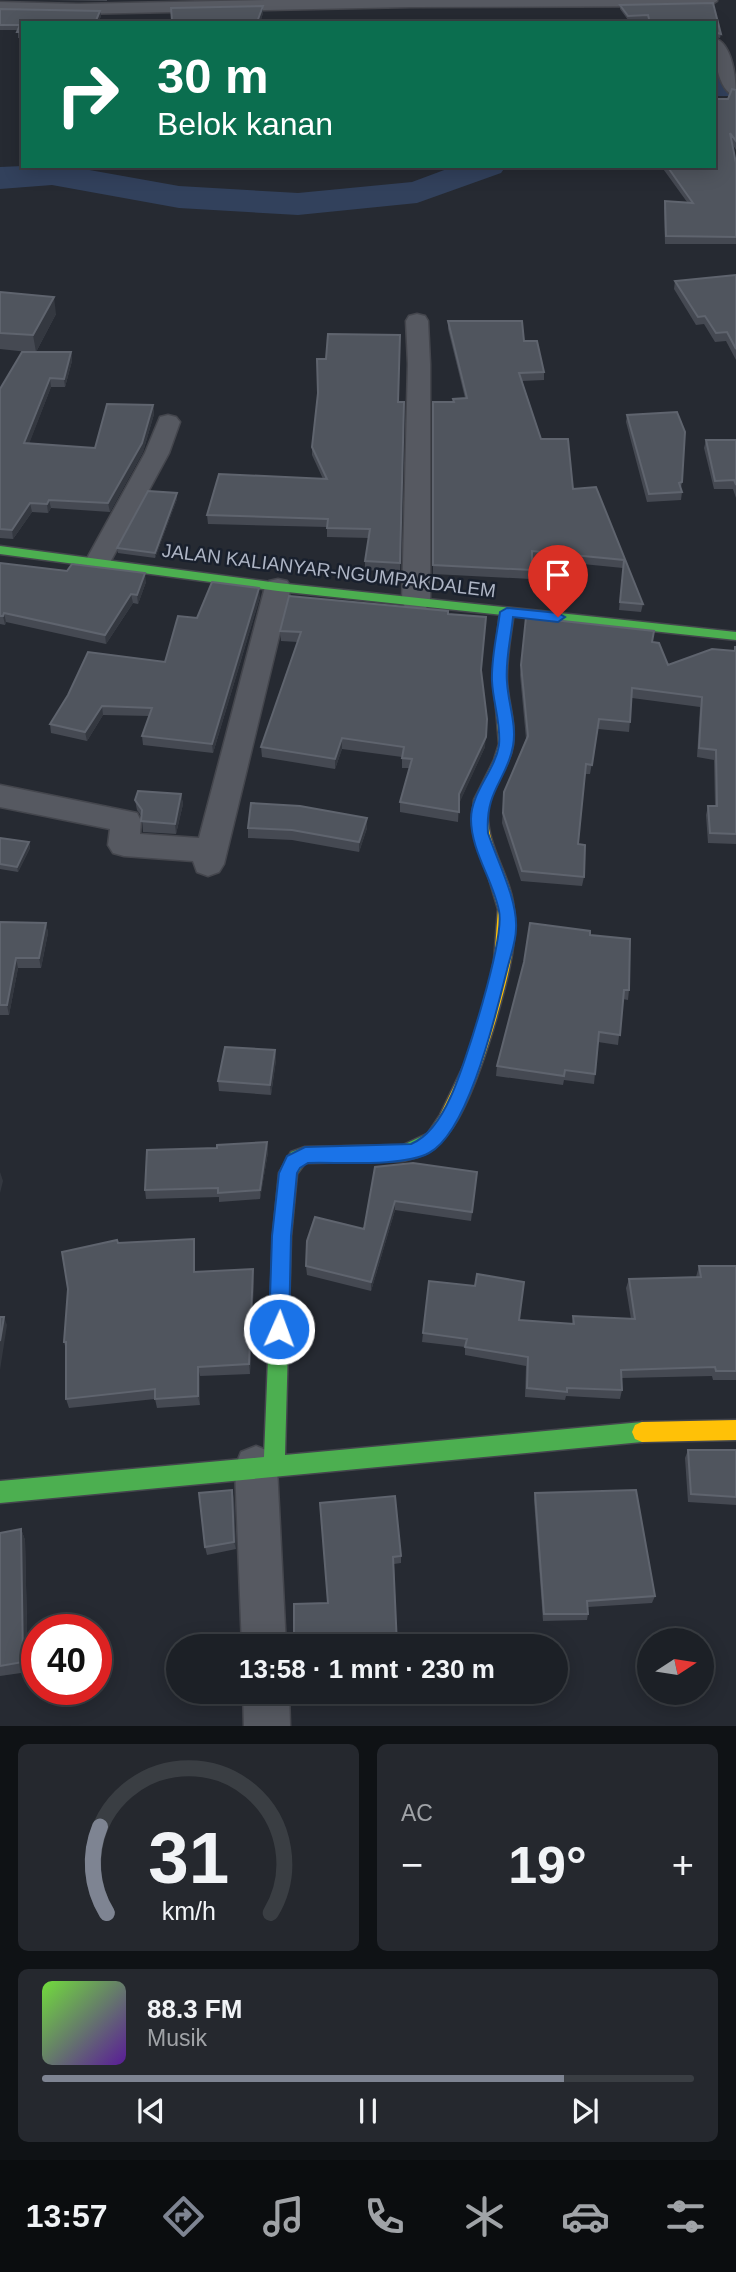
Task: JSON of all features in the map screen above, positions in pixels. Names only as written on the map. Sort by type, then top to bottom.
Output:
[{"type":"street","points":[[0,6],[410,1],[709,1],[711,21]]},
{"type":"street","points":[[716,47],[733,84]]},
{"type":"street","points":[[416,602],[419,364],[417,321]]},
{"type":"street","points":[[106,548],[157,453],[168,422]]},
{"type":"street","name":"JALAN KALIANYAR-NGUMPAKDALEM","points":[[0,550],[106,548],[278,587],[736,636]]},
{"type":"street","points":[[0,796],[126,821],[124,845],[209,857],[278,587]]},
{"type":"street","points":[[264,1634],[265,1466],[288,1173],[297,1158],[305,1155],[412,1152],[425,1146],[442,1128],[460,1097],[487,1015],[508,930],[507,911],[480,833],[479,819],[480,805],[506,748],[507,729],[499,680],[507,612]]},
{"type":"street","points":[[0,1492],[617,1432],[736,1430]]},
{"type":"street","points":[[266,1704],[267,1726]]},
{"type":"building","points":[[713,3],[721,34],[716,33],[716,21],[650,21],[648,15],[628,16],[620,5]]},
{"type":"building","points":[[263,6],[257,21],[172,20],[171,8]]},
{"type":"building","points":[[0,9],[100,11],[96,21],[21,21],[21,32],[17,32],[20,25],[0,25]]},
{"type":"building","points":[[732,89],[736,90],[736,141],[730,133],[736,163],[736,237],[666,236],[665,201],[693,203],[668,168],[716,168],[716,99],[728,99]]},
{"type":"building","points":[[736,275],[736,349],[727,332],[716,333],[705,316],[698,317],[675,281]]},
{"type":"building","points":[[0,292],[54,297],[33,335],[0,333]]},
{"type":"building","points":[[448,321],[522,321],[524,341],[537,341],[544,372],[519,373],[541,439],[568,439],[573,489],[596,487],[643,604],[620,602],[624,560],[532,551],[532,570],[433,565],[433,402],[454,402],[453,399],[467,398]]},
{"type":"building","points":[[328,334],[400,335],[398,402],[404,402],[400,563],[365,561],[370,529],[327,528],[328,519],[207,515],[219,474],[327,479],[312,447],[318,393],[317,359],[326,359]]},
{"type":"building","points":[[22,352],[71,352],[64,379],[50,378],[24,443],[95,448],[107,404],[153,405],[142,443],[108,503],[49,500],[47,504],[30,503],[12,530],[0,529],[0,389]]},
{"type":"building","points":[[677,412],[685,432],[682,482],[679,483],[682,492],[649,494],[627,415]]},
{"type":"building","points":[[706,440],[736,440],[736,485],[734,480],[715,481]]},
{"type":"building","points":[[148,491],[177,493],[155,553],[117,548]]},
{"type":"building","points":[[0,563],[67,571],[72,564],[145,573],[137,595],[131,594],[105,635],[4,613],[0,616]]},
{"type":"building","points":[[212,582],[259,588],[212,744],[142,736],[152,708],[102,706],[85,732],[50,724],[68,695],[88,652],[165,662],[178,616],[197,618]]},
{"type":"building","points":[[289,596],[486,617],[481,670],[487,719],[486,737],[459,794],[459,812],[400,802],[412,759],[402,758],[404,747],[342,738],[335,759],[261,747],[301,632],[280,631]]},
{"type":"building","points":[[526,617],[654,631],[652,642],[659,643],[668,665],[712,649],[735,651],[736,647],[736,834],[710,833],[708,806],[717,806],[716,750],[699,748],[702,697],[632,688],[630,722],[599,719],[592,765],[586,764],[578,844],[585,845],[584,877],[522,871],[503,813],[504,792],[528,736],[521,665]]},
{"type":"building","points":[[138,791],[181,794],[175,824],[141,821],[142,810],[135,800]]},
{"type":"building","points":[[251,803],[300,806],[367,818],[359,842],[292,830],[248,828]]},
{"type":"building","points":[[0,838],[29,842],[17,867],[0,864]]},
{"type":"building","points":[[0,922],[46,923],[39,958],[16,958],[7,1005],[0,1005]]},
{"type":"building","points":[[530,923],[590,931],[590,935],[630,939],[629,990],[624,990],[620,1035],[599,1032],[595,1074],[565,1070],[564,1076],[497,1066],[524,962]]},
{"type":"building","points":[[225,1047],[275,1050],[270,1085],[218,1081]]},
{"type":"building","points":[[267,1142],[260,1190],[218,1193],[218,1188],[145,1190],[147,1150],[217,1148],[217,1145]]},
{"type":"building","points":[[413,1163],[477,1172],[472,1212],[395,1201],[371,1282],[306,1266],[307,1241],[315,1217],[364,1229],[375,1167]]},
{"type":"building","points":[[194,1239],[194,1272],[253,1269],[249,1364],[198,1367],[198,1396],[155,1399],[155,1389],[66,1399],[64,1342],[68,1289],[62,1252],[117,1240],[118,1243]]},
{"type":"building","points":[[699,1266],[736,1266],[736,1371],[716,1371],[715,1367],[621,1370],[622,1390],[567,1388],[567,1392],[527,1388],[528,1357],[465,1347],[467,1339],[423,1333],[429,1281],[475,1286],[477,1274],[524,1282],[519,1320],[574,1324],[573,1316],[635,1319],[629,1279],[701,1277]]},
{"type":"building","points":[[0,1317],[4,1317],[0,1341]]},
{"type":"building","points":[[688,1450],[736,1450],[736,1497],[691,1494]]},
{"type":"building","points":[[232,1490],[234,1542],[205,1547],[199,1493]]},
{"type":"building","points":[[636,1490],[655,1596],[587,1601],[588,1614],[544,1614],[535,1493]]},
{"type":"building","points":[[395,1496],[401,1556],[393,1557],[396,1634],[294,1634],[294,1604],[328,1603],[320,1503]]},
{"type":"building","points":[[21,1529],[22,1614],[21,1662],[0,1666],[0,1533]]},
{"type":"waterway","points":[[716,86],[736,86]]},
{"type":"waterway","points":[[0,178],[52,174],[179,197],[298,204],[417,192],[483,168]]},
{"type":"traffic: fast","points":[[0,550],[278,587],[736,636]]},
{"type":"traffic: fast","points":[[274,1465],[282,1236],[288,1173],[297,1158],[305,1155],[403,1153],[416,1150],[433,1139]]},
{"type":"traffic: fast","points":[[0,1492],[642,1432]]},
{"type":"traffic: slow","points":[[433,1139],[447,1121],[474,1063],[486,1029],[503,961],[506,909],[500,884],[485,847],[480,808],[506,744],[500,672],[507,612]]},
{"type":"traffic: slow","points":[[642,1432],[736,1430]]},
{"type":"route","points":[[279,1329],[282,1236],[288,1173],[297,1158],[305,1155],[412,1152],[425,1146],[442,1128],[460,1097],[487,1015],[508,930],[507,911],[480,833],[479,819],[480,805],[506,748],[507,729],[499,680],[507,612],[558,617]]}]
